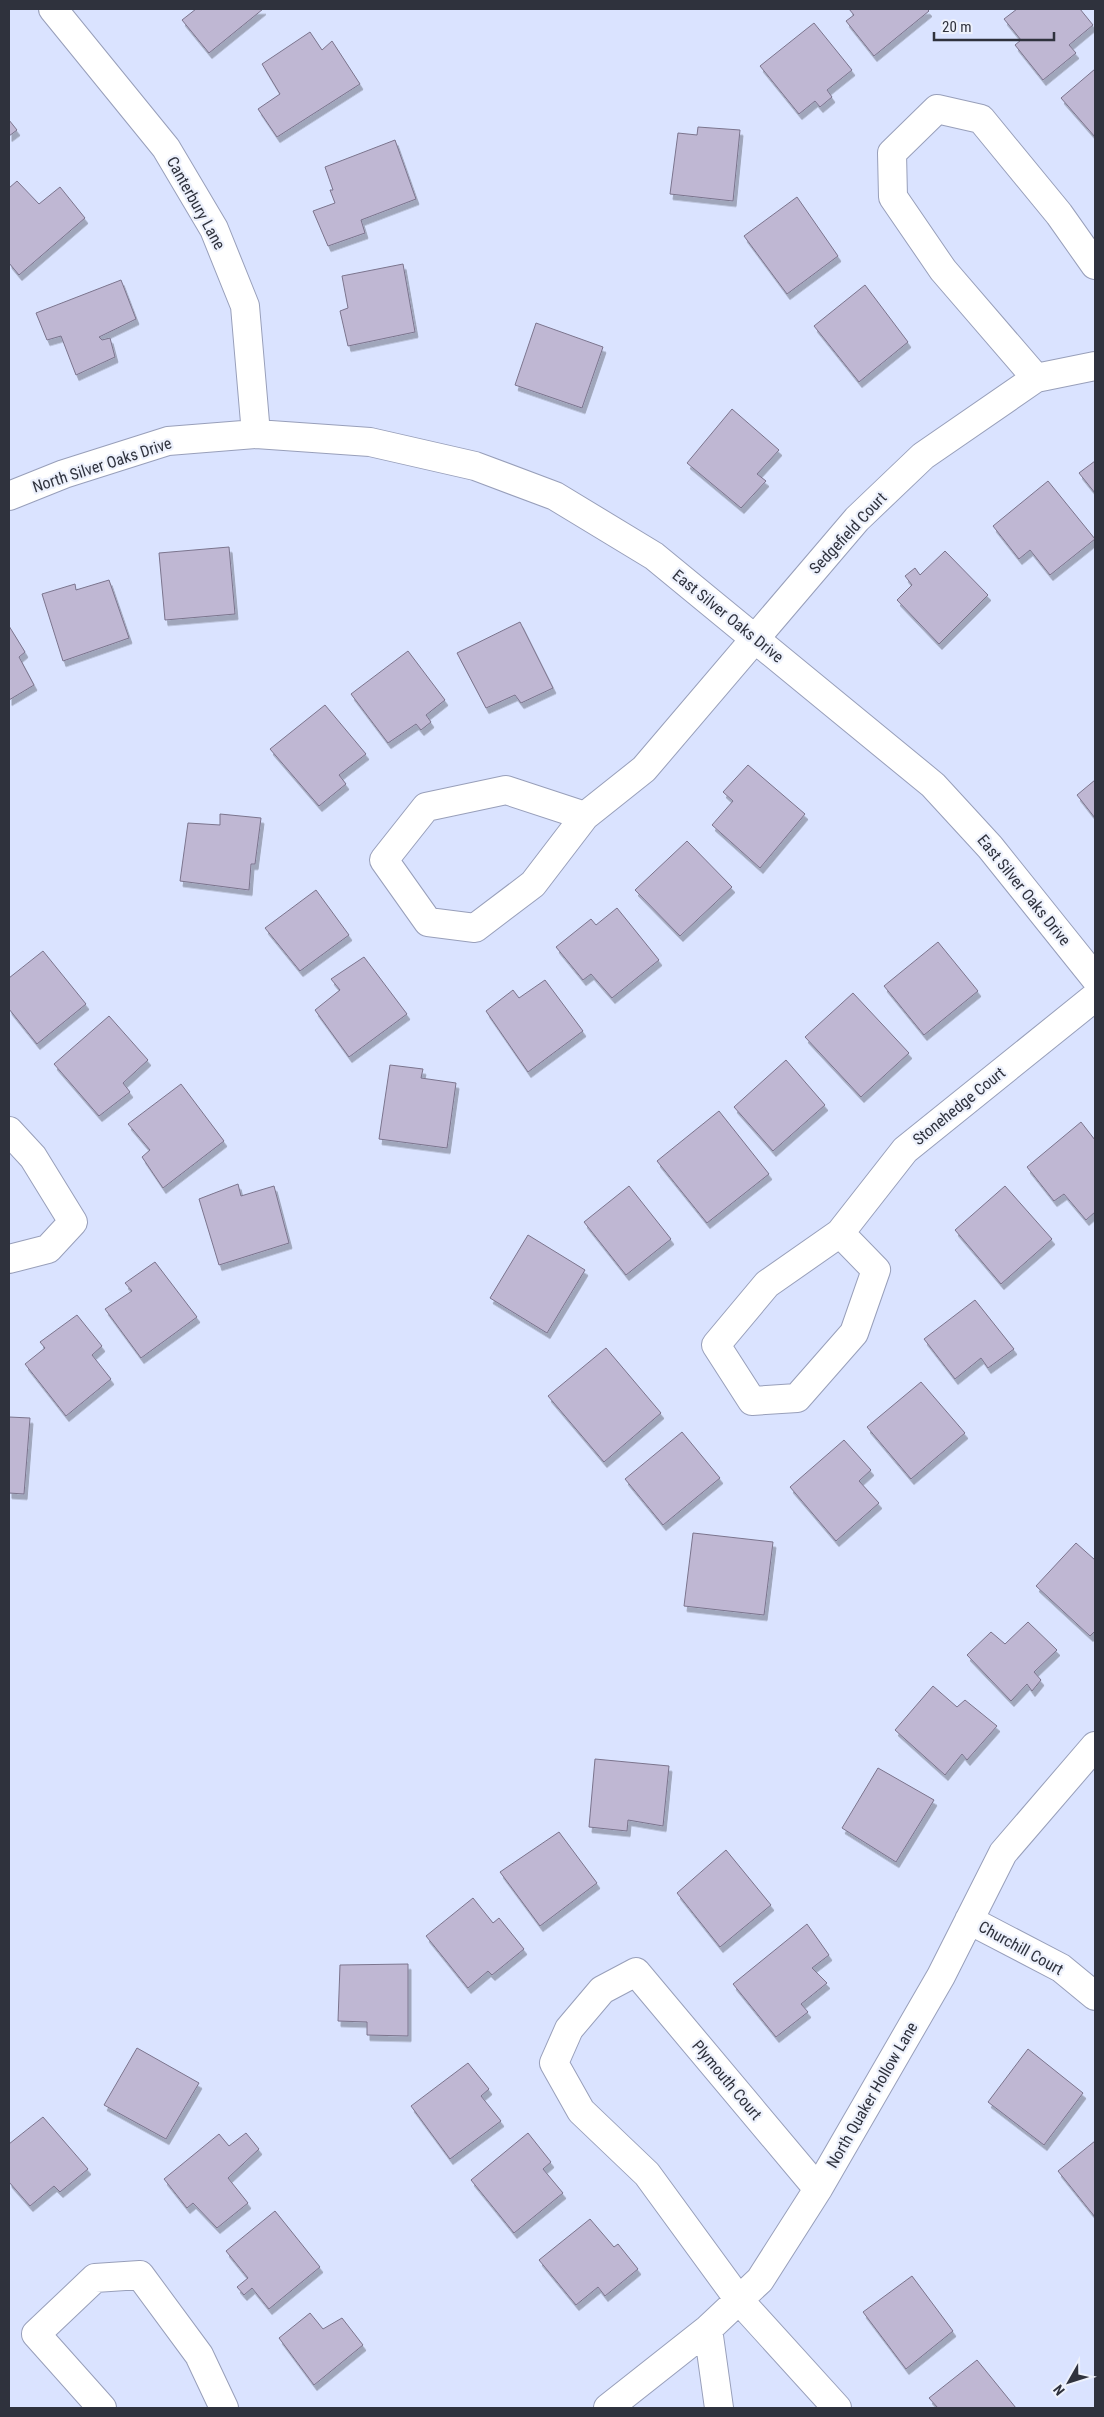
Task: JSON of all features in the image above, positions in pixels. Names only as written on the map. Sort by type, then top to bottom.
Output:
[{"type":"street","name":"Canterbury Lane","points":[[53,9],[166,148],[214,229],[245,306],[256,434]]},
{"type":"street","points":[[1095,265],[1059,214],[981,119],[937,109],[892,153],[893,197],[943,270],[1036,378],[1095,366]]},
{"type":"street","name":"Sedgefield Court","points":[[585,816],[506,790],[426,807],[384,860],[428,922],[475,928],[533,884],[585,816],[644,769],[857,518],[923,456],[1036,378]]},
{"type":"street","name":"North Silver Oaks Drive","points":[[9,496],[64,474],[168,441],[256,434]]},
{"type":"street","name":"East Silver Oaks Drive","points":[[256,434],[370,442],[475,466],[555,496],[654,556],[933,785],[990,847],[1095,978]]},
{"type":"street","name":"Stonehedge Court","points":[[840,1233],[876,1270],[854,1333],[797,1398],[752,1401],[716,1345],[767,1284],[840,1233],[905,1150],[1095,997]]},
{"type":"street","points":[[9,1131],[33,1157],[73,1222],[48,1248],[9,1259]]},
{"type":"street","name":"North Quaker Hollow Lane","points":[[608,2408],[708,2329],[760,2280],[818,2189],[941,1976],[1003,1853],[1095,1746]]},
{"type":"street","name":"Churchill Court","points":[[969,1920],[1061,1968],[1095,1996]]},
{"type":"street","name":"Plymouth Court","points":[[739,2300],[647,2174],[581,2111],[554,2063],[569,2029],[602,1990],[636,1972],[818,2189]]},
{"type":"street","points":[[102,2408],[36,2334],[96,2278],[140,2275],[199,2355],[224,2408]]},
{"type":"street","points":[[739,2300],[837,2408]]},
{"type":"street","points":[[708,2329],[719,2408]]},
{"type":"building","points":[[196,9],[263,9],[209,53],[182,20]]},
{"type":"building","points":[[849,9],[927,9],[929,11],[874,56],[846,21],[854,15]]},
{"type":"building","points":[[1017,9],[1080,9],[1093,25],[1069,45],[1076,53],[1043,80],[1015,45],[1021,40],[1004,19]]},
{"type":"building","points":[[814,23],[852,70],[827,90],[832,97],[820,107],[815,101],[799,114],[760,66]]},
{"type":"building","points":[[310,32],[322,50],[332,41],[360,84],[277,137],[258,109],[280,94],[262,64]]},
{"type":"building","points":[[1095,69],[1095,137],[1061,98]]},
{"type":"building","points":[[9,120],[17,130],[9,136]]},
{"type":"building","points":[[698,127],[740,130],[733,201],[670,194],[678,133],[697,135]]},
{"type":"building","points":[[395,140],[416,199],[361,220],[365,233],[328,246],[313,211],[335,203],[330,190],[333,190],[325,167]]},
{"type":"building","points":[[17,181],[39,204],[60,187],[85,218],[19,275],[9,263],[9,188]]},
{"type":"building","points":[[797,197],[838,256],[787,294],[744,236]]},
{"type":"building","points":[[403,264],[415,332],[348,346],[340,311],[348,308],[342,276]]},
{"type":"building","points":[[121,280],[136,319],[99,337],[102,340],[110,338],[115,357],[76,375],[61,336],[47,340],[36,313]]},
{"type":"building","points":[[865,285],[908,342],[859,382],[814,326]]},
{"type":"building","points":[[536,323],[603,347],[582,408],[515,385]]},
{"type":"building","points":[[732,409],[779,450],[757,474],[766,481],[741,508],[687,463]]},
{"type":"building","points":[[1095,461],[1095,493],[1079,473]]},
{"type":"building","points":[[1048,481],[1095,539],[1050,575],[1030,550],[1019,559],[993,526]]},
{"type":"building","points":[[229,547],[235,614],[165,620],[159,553]]},
{"type":"building","points":[[945,551],[988,595],[939,644],[897,600],[912,585],[905,576],[915,568],[920,575]]},
{"type":"building","points":[[109,580],[129,638],[63,661],[42,594],[75,584],[76,590]]},
{"type":"building","points":[[520,622],[553,688],[521,703],[515,695],[486,708],[457,653]]},
{"type":"building","points":[[9,626],[25,652],[19,657],[34,685],[9,700]]},
{"type":"building","points":[[408,651],[445,700],[426,715],[431,722],[421,730],[416,724],[388,743],[351,694]]},
{"type":"building","points":[[325,705],[366,754],[339,775],[346,784],[319,806],[270,749]]},
{"type":"building","points":[[748,765],[805,814],[760,868],[712,825],[733,801],[723,792]]},
{"type":"building","points":[[1095,780],[1095,818],[1077,795]]},
{"type":"building","points":[[220,814],[261,818],[255,864],[251,864],[249,890],[180,881],[188,823],[220,825]]},
{"type":"building","points":[[687,841],[732,887],[680,936],[635,890]]},
{"type":"building","points":[[316,890],[349,935],[300,971],[265,928]]},
{"type":"building","points":[[617,908],[659,960],[612,998],[591,974],[583,980],[556,947],[591,919],[596,925]]},
{"type":"building","points":[[938,942],[978,991],[924,1035],[884,986]]},
{"type":"building","points":[[43,951],[86,1004],[37,1044],[9,1009],[9,978]]},
{"type":"building","points":[[364,957],[407,1014],[349,1057],[315,1010],[340,990],[331,979]]},
{"type":"building","points":[[545,980],[583,1031],[528,1072],[486,1011],[513,990],[519,998]]},
{"type":"building","points":[[853,993],[909,1053],[861,1097],[805,1037]]},
{"type":"building","points":[[109,1016],[148,1060],[123,1083],[130,1092],[99,1116],[54,1064]]},
{"type":"building","points":[[786,1060],[825,1105],[773,1151],[734,1107]]},
{"type":"building","points":[[390,1065],[423,1069],[421,1078],[456,1083],[447,1148],[379,1139]]},
{"type":"building","points":[[181,1084],[224,1141],[163,1188],[142,1157],[150,1150],[128,1124]]},
{"type":"building","points":[[719,1111],[769,1174],[707,1223],[657,1161]]},
{"type":"building","points":[[1081,1122],[1095,1140],[1095,1212],[1086,1220],[1064,1194],[1054,1201],[1027,1167]]},
{"type":"building","points":[[238,1184],[241,1196],[274,1186],[289,1243],[219,1265],[199,1199]]},
{"type":"building","points":[[629,1186],[671,1239],[626,1275],[584,1222]]},
{"type":"building","points":[[1005,1186],[1052,1239],[1001,1284],[955,1230]]},
{"type":"building","points":[[528,1235],[585,1270],[547,1333],[490,1298]]},
{"type":"building","points":[[155,1262],[197,1317],[141,1358],[105,1309],[132,1291],[125,1283]]},
{"type":"building","points":[[975,1300],[1014,1349],[988,1368],[981,1358],[955,1379],[924,1339]]},
{"type":"building","points":[[77,1315],[102,1346],[92,1355],[111,1379],[66,1416],[25,1364],[45,1348],[40,1342]]},
{"type":"building","points":[[606,1348],[661,1413],[604,1462],[548,1396]]},
{"type":"building","points":[[921,1382],[965,1433],[911,1479],[867,1427]]},
{"type":"building","points":[[9,1417],[30,1418],[24,1494],[9,1493]]},
{"type":"building","points":[[682,1432],[720,1478],[663,1525],[625,1479]]},
{"type":"building","points":[[844,1440],[871,1470],[859,1481],[879,1503],[836,1541],[790,1487]]},
{"type":"building","points":[[693,1533],[773,1542],[764,1615],[684,1606]]},
{"type":"building","points":[[1076,1543],[1095,1560],[1095,1631],[1090,1636],[1036,1586]]},
{"type":"building","points":[[1028,1622],[1057,1650],[1034,1672],[1041,1680],[1032,1691],[1027,1684],[1011,1701],[967,1655],[991,1632],[1005,1644]]},
{"type":"building","points":[[933,1686],[957,1707],[965,1700],[997,1726],[967,1760],[962,1754],[945,1775],[895,1730]]},
{"type":"building","points":[[595,1759],[669,1766],[663,1826],[628,1820],[627,1831],[589,1827]]},
{"type":"building","points":[[878,1768],[934,1800],[896,1862],[842,1828]]},
{"type":"building","points":[[559,1832],[597,1883],[540,1926],[500,1872]]},
{"type":"building","points":[[726,1850],[771,1905],[720,1947],[677,1893]]},
{"type":"building","points":[[473,1898],[493,1923],[499,1918],[524,1949],[492,1975],[488,1971],[468,1988],[426,1936]]},
{"type":"building","points":[[807,1924],[829,1955],[812,1968],[827,1983],[801,2004],[808,2012],[776,2037],[733,1984]]},
{"type":"building","points":[[408,1964],[408,2036],[367,2035],[367,2022],[338,2021],[340,1965]]},
{"type":"building","points":[[137,2048],[199,2083],[166,2139],[104,2105]]},
{"type":"building","points":[[1028,2049],[1083,2093],[1044,2145],[988,2102]]},
{"type":"building","points":[[468,2063],[489,2089],[481,2096],[501,2121],[450,2159],[411,2106]]},
{"type":"building","points":[[43,2117],[88,2169],[60,2192],[54,2186],[30,2206],[9,2182],[9,2144]]},
{"type":"building","points":[[246,2133],[259,2149],[228,2178],[248,2203],[217,2228],[193,2203],[187,2208],[164,2179],[219,2134],[229,2146]]},
{"type":"building","points":[[528,2133],[551,2162],[543,2169],[563,2193],[514,2233],[471,2180]]},
{"type":"building","points":[[1095,2141],[1095,2217],[1058,2171]]},
{"type":"building","points":[[275,2211],[320,2267],[269,2309],[252,2288],[244,2295],[237,2287],[248,2278],[226,2251]]},
{"type":"building","points":[[590,2219],[614,2247],[618,2244],[638,2269],[605,2296],[598,2287],[576,2305],[539,2260]]},
{"type":"building","points":[[912,2276],[953,2331],[906,2369],[863,2312]]},
{"type":"building","points":[[310,2313],[323,2329],[342,2318],[363,2345],[314,2385],[279,2338]]},
{"type":"building","points":[[977,2360],[1016,2408],[938,2408],[929,2398]]}]
